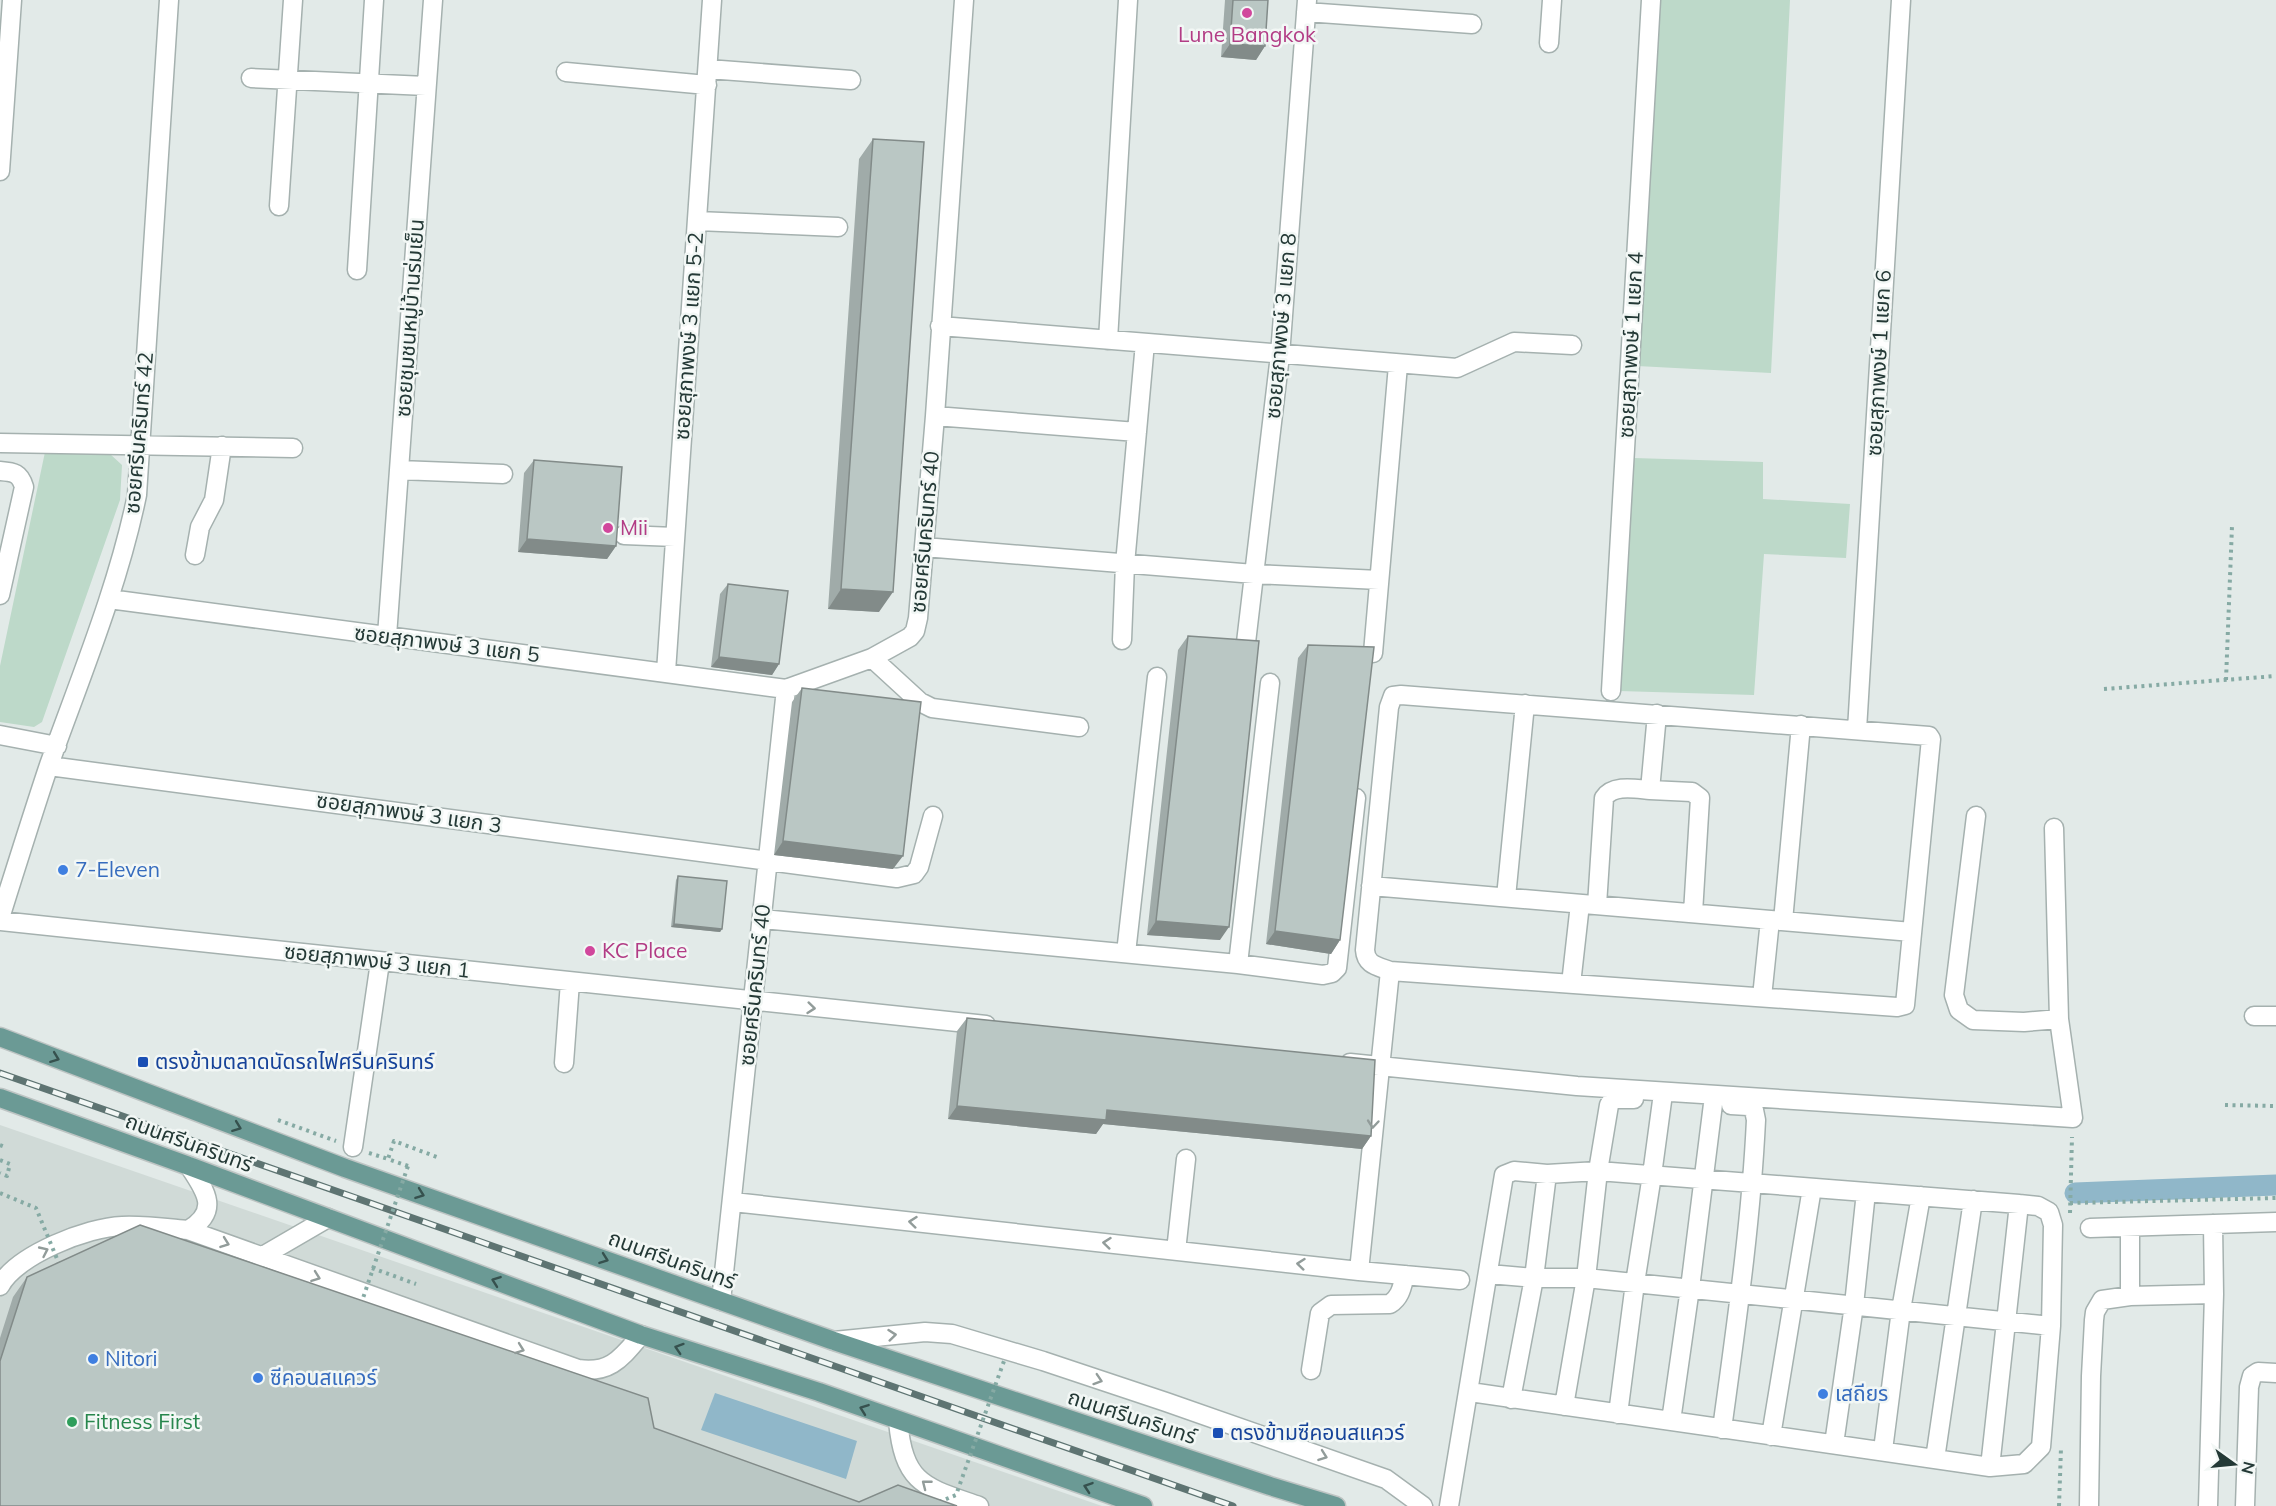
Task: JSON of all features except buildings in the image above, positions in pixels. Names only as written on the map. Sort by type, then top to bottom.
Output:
[{"type":"main road","name":"ถนนศรีนครินทร์","points":[[0,1037],[345,1168],[834,1341],[1336,1506]]},
{"type":"main road","name":"ถนนศรีนครินทร์","points":[[0,1098],[641,1335],[819,1392],[1143,1506]]},
{"type":"street","points":[[0,171],[12,0]]},
{"type":"street","name":"ซอยศรีนครินทร์ 42","points":[[0,920],[49,766],[109,599],[131,525],[137,495],[170,0]]},
{"type":"street","points":[[279,206],[293,0]]},
{"type":"street","points":[[357,270],[374,0]]},
{"type":"street","name":"ซอยชุมชนหมู่บ้านร่มเย็น","points":[[387,636],[433,0]]},
{"type":"street","name":"ซอยสุภาพงษ์ 3 แยก 5-2","points":[[666,672],[712,0]]},
{"type":"street","name":"ซอยศรีนครินทร์ 40","points":[[722,1301],[786,689],[872,658],[910,637],[915,631],[918,618],[935,416],[964,0]]},
{"type":"street","points":[[1108,340],[1128,0]]},
{"type":"street","points":[[1549,43],[1552,0]]},
{"type":"street","name":"ซอยสุภาพงษ์ 1 แยก 4","points":[[1611,691],[1651,0]]},
{"type":"street","name":"ซอยสุภาพงษ์ 1 แยก 6","points":[[1857,728],[1901,0]]},
{"type":"street","points":[[1306,6],[1472,24]]},
{"type":"street","name":"ซอยสุภาพงษ์ 3 แยก 8","points":[[1245,651],[1280,355],[1306,6]]},
{"type":"street","points":[[566,72],[851,80]]},
{"type":"street","points":[[251,78],[426,86]]},
{"type":"street","points":[[697,221],[838,227]]},
{"type":"street","points":[[940,326],[1457,368],[1514,342],[1572,345]]},
{"type":"street","points":[[1122,640],[1125,564],[1145,343]]},
{"type":"street","points":[[1373,653],[1398,364]]},
{"type":"street","points":[[935,416],[1137,432]]},
{"type":"street","points":[[0,443],[293,448]]},
{"type":"street","points":[[195,555],[200,527],[214,500],[222,446]]},
{"type":"street","points":[[0,471],[14,472],[21,478],[24,487],[0,596]]},
{"type":"street","points":[[399,471],[503,474]]},
{"type":"street","points":[[624,534],[675,537]]},
{"type":"street","points":[[924,547],[1254,574],[1379,580]]},
{"type":"street","name":"ซอยสุภาพงษ์ 3 แยก 5","points":[[109,599],[786,689]]},
{"type":"street","points":[[872,658],[920,702],[932,708],[1078,727]]},
{"type":"street","points":[[1126,953],[1157,677]]},
{"type":"street","points":[[1238,964],[1270,683]]},
{"type":"street","points":[[1401,694],[1800,725],[1923,735],[1931,739],[1904,1006],[1389,971],[1371,963],[1366,958],[1371,886],[1391,698],[1401,694]]},
{"type":"street","points":[[1506,897],[1525,704]]},
{"type":"street","points":[[1650,790],[1657,714]]},
{"type":"street","points":[[1762,997],[1776,920],[1800,725]]},
{"type":"street","points":[[0,735],[57,746]]},
{"type":"street","name":"ซอยสุภาพงษ์ 3 แยก 3","points":[[49,766],[897,878],[914,873],[922,860],[933,816]]},
{"type":"street","points":[[762,919],[1238,964],[1323,975],[1332,973],[1337,968],[1358,780]]},
{"type":"street","points":[[1571,984],[1588,904],[1606,795],[1618,789],[1650,790],[1692,792],[1700,798],[1693,913]]},
{"type":"street","points":[[1976,816],[1954,995],[1959,1010],[1972,1020],[2024,1022],[2059,1019]]},
{"type":"street","points":[[1335,1061],[1577,1086],[2073,1118],[2059,1019],[2054,828]]},
{"type":"street","points":[[1371,886],[1912,932]]},
{"type":"street","name":"ซอยสุภาพงษ์ 3 แยก 1","points":[[0,920],[998,1027]]},
{"type":"street","points":[[353,1147],[380,962]]},
{"type":"street","points":[[1359,1271],[1389,971]]},
{"type":"street","points":[[564,1063],[570,982]]},
{"type":"street","points":[[2254,1016],[2276,1016]]},
{"type":"street","points":[[1564,1406],[1586,1278],[1598,1171],[1609,1106],[1613,1099],[1619,1097],[1748,1107],[1754,1110],[1756,1120],[1753,1183],[1741,1294],[1722,1429]]},
{"type":"street","points":[[1618,1414],[1662,1101]]},
{"type":"street","points":[[1671,1421],[1713,1104]]},
{"type":"street","points":[[1176,1251],[1186,1160]]},
{"type":"street","points":[[188,1230],[200,1221],[206,1213],[208,1204],[203,1186],[189,1166]]},
{"type":"street","points":[[1449,1506],[1470,1392],[1504,1175],[1515,1171],[1547,1174],[1598,1171],[2019,1204],[2038,1206],[2049,1212],[2053,1225],[2051,1326],[2041,1447],[2024,1464],[1990,1467],[1470,1392]]},
{"type":"street","points":[[1511,1399],[1534,1278],[1547,1174]]},
{"type":"street","points":[[1771,1436],[1812,1188]]},
{"type":"street","points":[[1834,1444],[1854,1305],[1866,1192]]},
{"type":"street","points":[[1883,1450],[1901,1310],[1921,1196]]},
{"type":"street","points":[[1935,1459],[1954,1316],[1973,1200]]},
{"type":"street","points":[[733,1202],[1359,1271],[1460,1280]]},
{"type":"street","points":[[1990,1467],[2008,1321],[2019,1204]]},
{"type":"street","points":[[261,1257],[328,1218]]},
{"type":"street","points":[[2090,1228],[2276,1222]]},
{"type":"street","points":[[2208,1506],[2214,1294],[2213,1224]]},
{"type":"street","points":[[0,1286],[4,1278],[27,1259],[82,1233],[121,1226],[188,1230],[578,1369],[592,1370],[610,1366],[619,1360],[641,1335]]},
{"type":"street","points":[[2130,1227],[2130,1296]]},
{"type":"street","points":[[1488,1274],[1635,1282],[2051,1326]]},
{"type":"street","points":[[1311,1371],[1320,1313],[1323,1309],[1331,1305],[1390,1304],[1400,1293],[1406,1275]]},
{"type":"street","points":[[2089,1506],[2091,1376],[2095,1312],[2102,1300],[2130,1296],[2214,1294]]},
{"type":"street","points":[[834,1341],[925,1332],[952,1335],[1043,1361],[1386,1479],[1423,1506]]},
{"type":"street","points":[[2245,1506],[2249,1387],[2252,1376],[2258,1372],[2276,1373]]},
{"type":"street","points":[[898,1421],[907,1464],[920,1480],[933,1490],[979,1506]]},
{"type":"path","points":[[2226,680],[2232,526]]},
{"type":"path","points":[[2104,689],[2276,676]]},
{"type":"path","points":[[2225,1105],[2276,1106]]},
{"type":"path","points":[[359,1309],[408,1166],[388,1159],[394,1141],[437,1157]]},
{"type":"path","points":[[0,1160],[10,1164],[7,1176],[0,1173]]},
{"type":"path","points":[[0,1193],[36,1208],[63,1274]]},
{"type":"path","points":[[2070,1203],[2276,1198]]},
{"type":"path","points":[[372,1268],[416,1284]]},
{"type":"path","points":[[936,1503],[956,1496],[1004,1361]]},
{"type":"shaded area","points":[[0,1125],[1102,1506],[0,1506]]},
{"type":"green space","points":[[1658,0],[1790,0],[1771,373],[1637,366]]},
{"type":"green space","points":[[45,452],[110,454],[122,465],[120,500],[42,722],[34,727],[0,722],[0,666]]},
{"type":"green space","points":[[1634,458],[1763,462],[1763,499],[1850,504],[1846,558],[1764,554],[1754,695],[1619,691]]},
{"type":"water","points":[[715,1393],[857,1441],[846,1479],[701,1430]]},
{"type":"waterway","points":[[2075,1193],[2276,1185]]},
{"type":"railway","points":[[0,1073],[1233,1506]]},
{"type":"place","name":"Lune Bangkok","points":[[1247,13]]},
{"type":"place","name":"Mii","points":[[608,528]]},
{"type":"place","name":"7-Eleven","points":[[63,870]]},
{"type":"place","name":"KC Place","points":[[590,951]]},
{"type":"place","name":"ตรงข้ามตลาดนัดรถไฟศรีนครินทร์","points":[[143,1062]]},
{"type":"place","name":"Nitori","points":[[93,1359]]},
{"type":"place","name":"ซีคอนสแควร์","points":[[258,1378]]},
{"type":"place","name":"เสถียร","points":[[1823,1394]]},
{"type":"place","name":"Fitness First","points":[[72,1422]]},
{"type":"place","name":"ตรงข้ามซีคอนสแควร์","points":[[1218,1433]]}]
